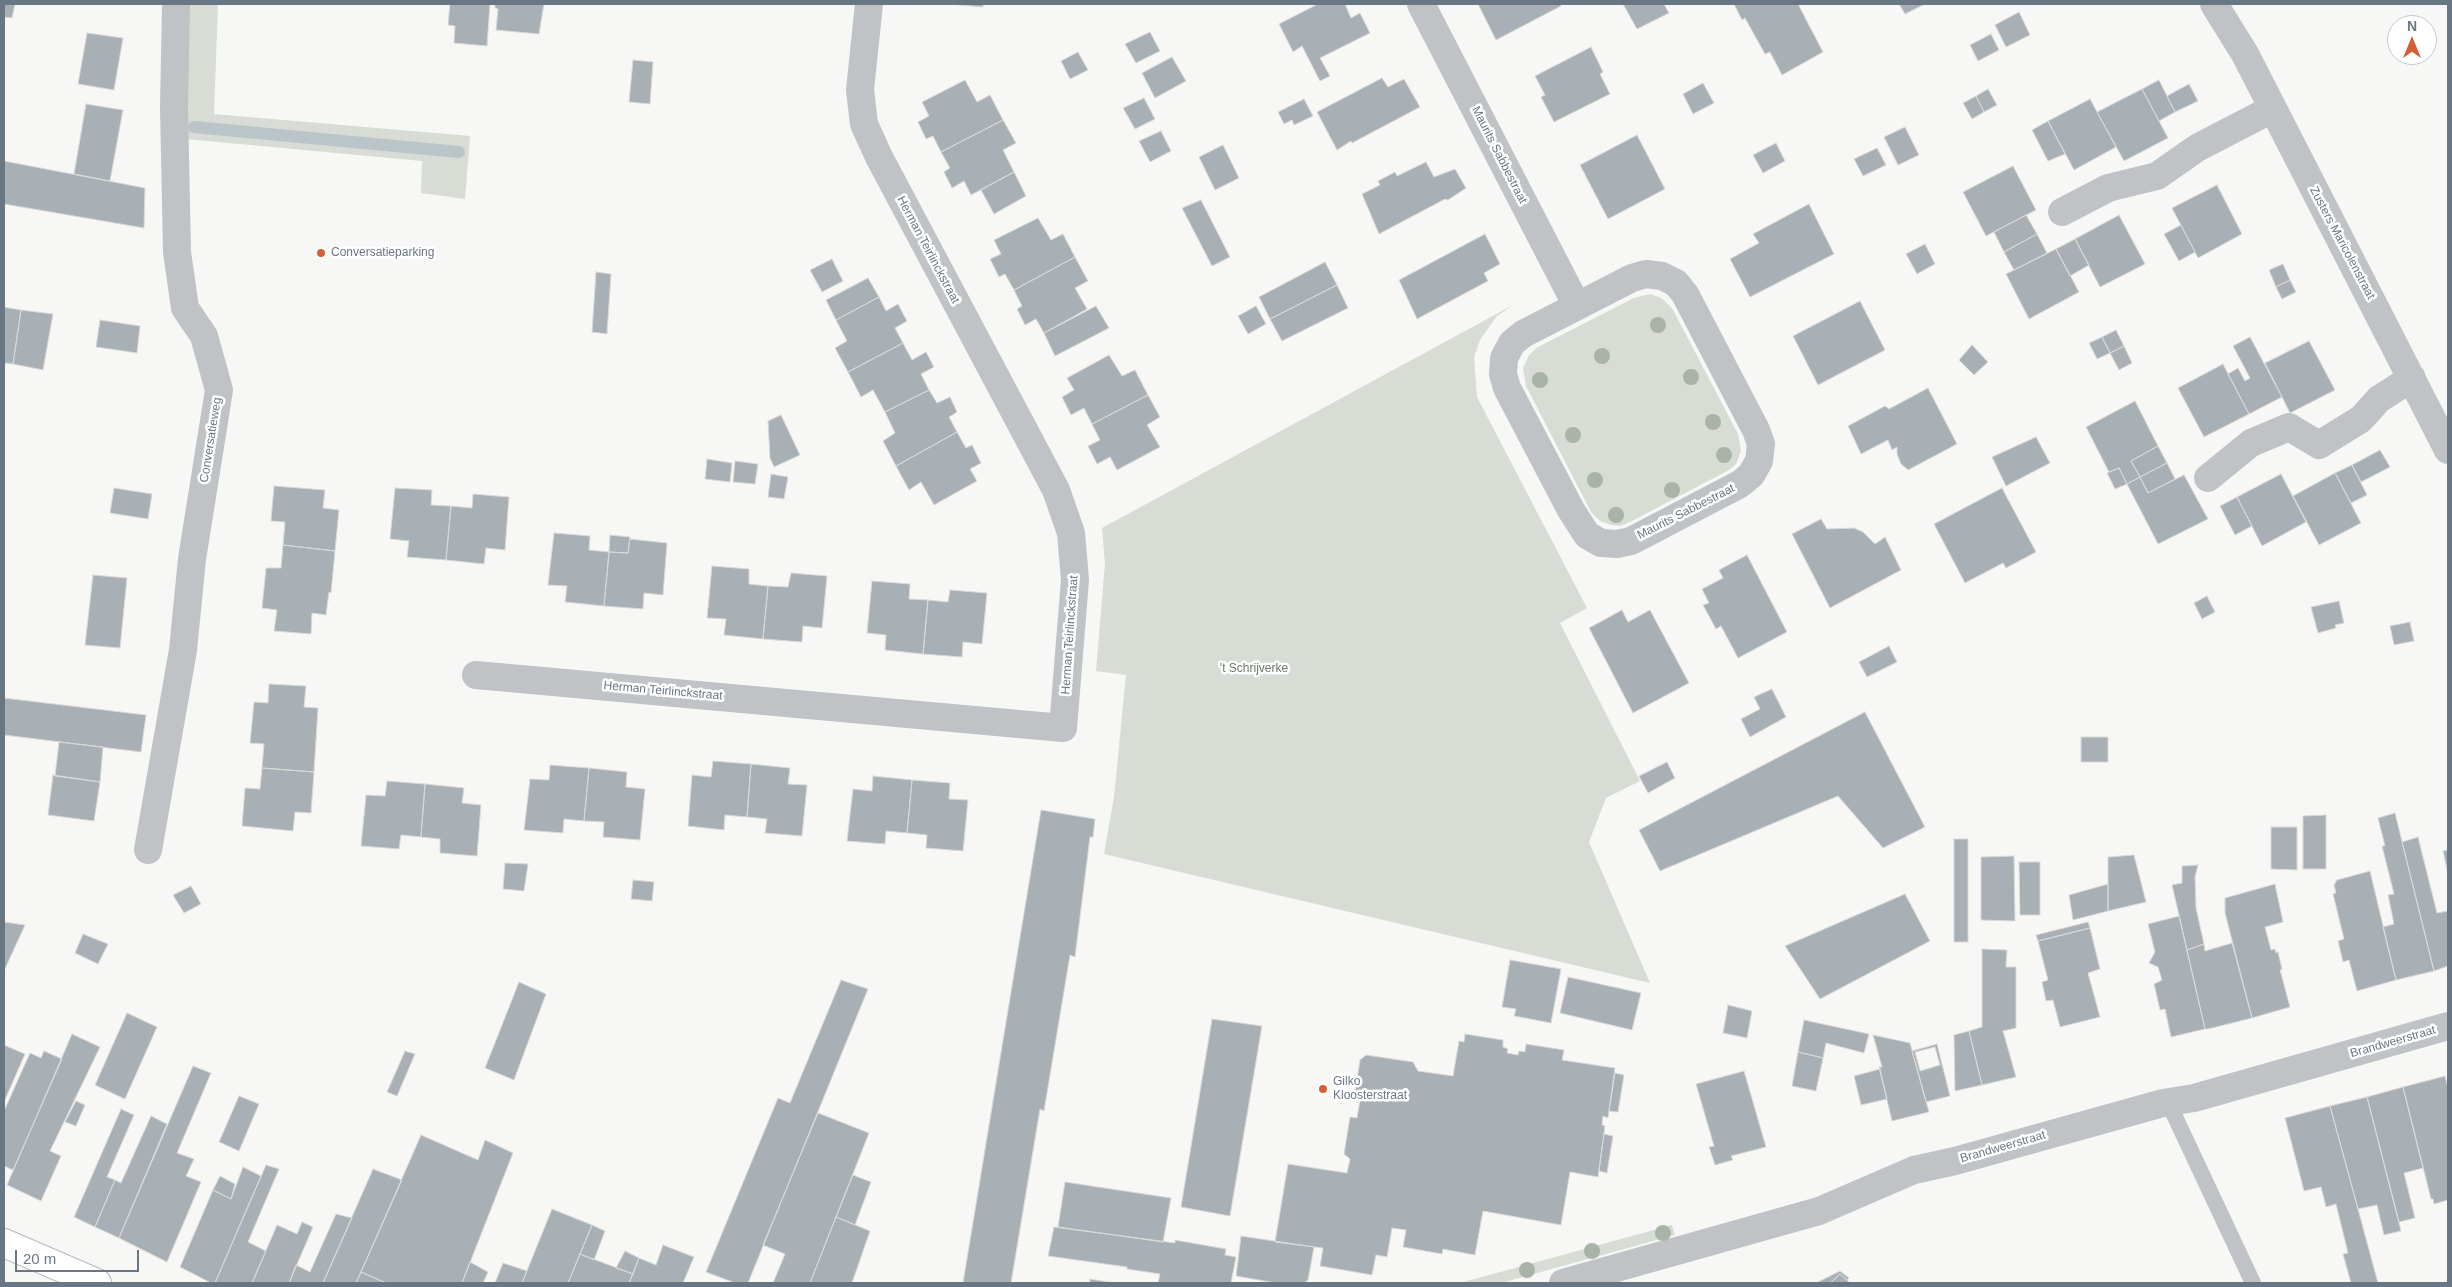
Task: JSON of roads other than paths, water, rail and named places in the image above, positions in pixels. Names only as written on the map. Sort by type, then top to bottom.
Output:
[{"type":"street","name":"Conversatieweg","points":[[148,850],[183,650],[192,559],[219,390],[204,336],[185,308],[177,252],[174,108],[176,4]]},
{"type":"street","name":"Herman Teirlinckstraat","points":[[476,675],[1063,728],[1075,580],[1072,533],[1056,490],[884,166],[864,124],[860,90],[869,4]]},
{"type":"street","name":"Maurits Sabbestraat","points":[[1421,4],[1578,306]]},
{"type":"street","name":"Zusters Maricolenstraat","points":[[2214,4],[2245,54],[2448,450]]},
{"type":"street","points":[[2062,212],[2108,188],[2157,176],[2197,148],[2272,109]]},
{"type":"street","name":"Maurits Sabbestraat","points":[[1646,274],[1662,276],[1676,283],[1686,294],[1756,430],[1761,444],[1759,461],[1751,474],[1740,484],[1631,541],[1617,544],[1601,543],[1587,535],[1578,524],[1506,388],[1503,374],[1504,358],[1512,344],[1523,334],[1578,306],[1632,278],[1646,274]]},
{"type":"street","points":[[2208,478],[2251,443],[2289,427],[2319,445],[2361,419],[2379,399],[2412,378]]},
{"type":"street","name":"Brandweerstraat","points":[[1562,1283],[1819,1211],[1914,1170],[1955,1161],[2163,1103],[2169,1104],[2448,1026]]},
{"type":"street","points":[[4,1243],[97,1283]]},
{"type":"lane","points":[[2169,1104],[2253,1283]]},
{"type":"waterway","points":[[194,127],[459,152]]},
{"type":"place","name":"Conversatieparking","points":[[321,253]]},
{"type":"place","name":"Gilko Kloosterstraat","points":[[1323,1089]]},
{"type":"park label","name":"'t Schrijverke","points":[[1254,669]]}]
